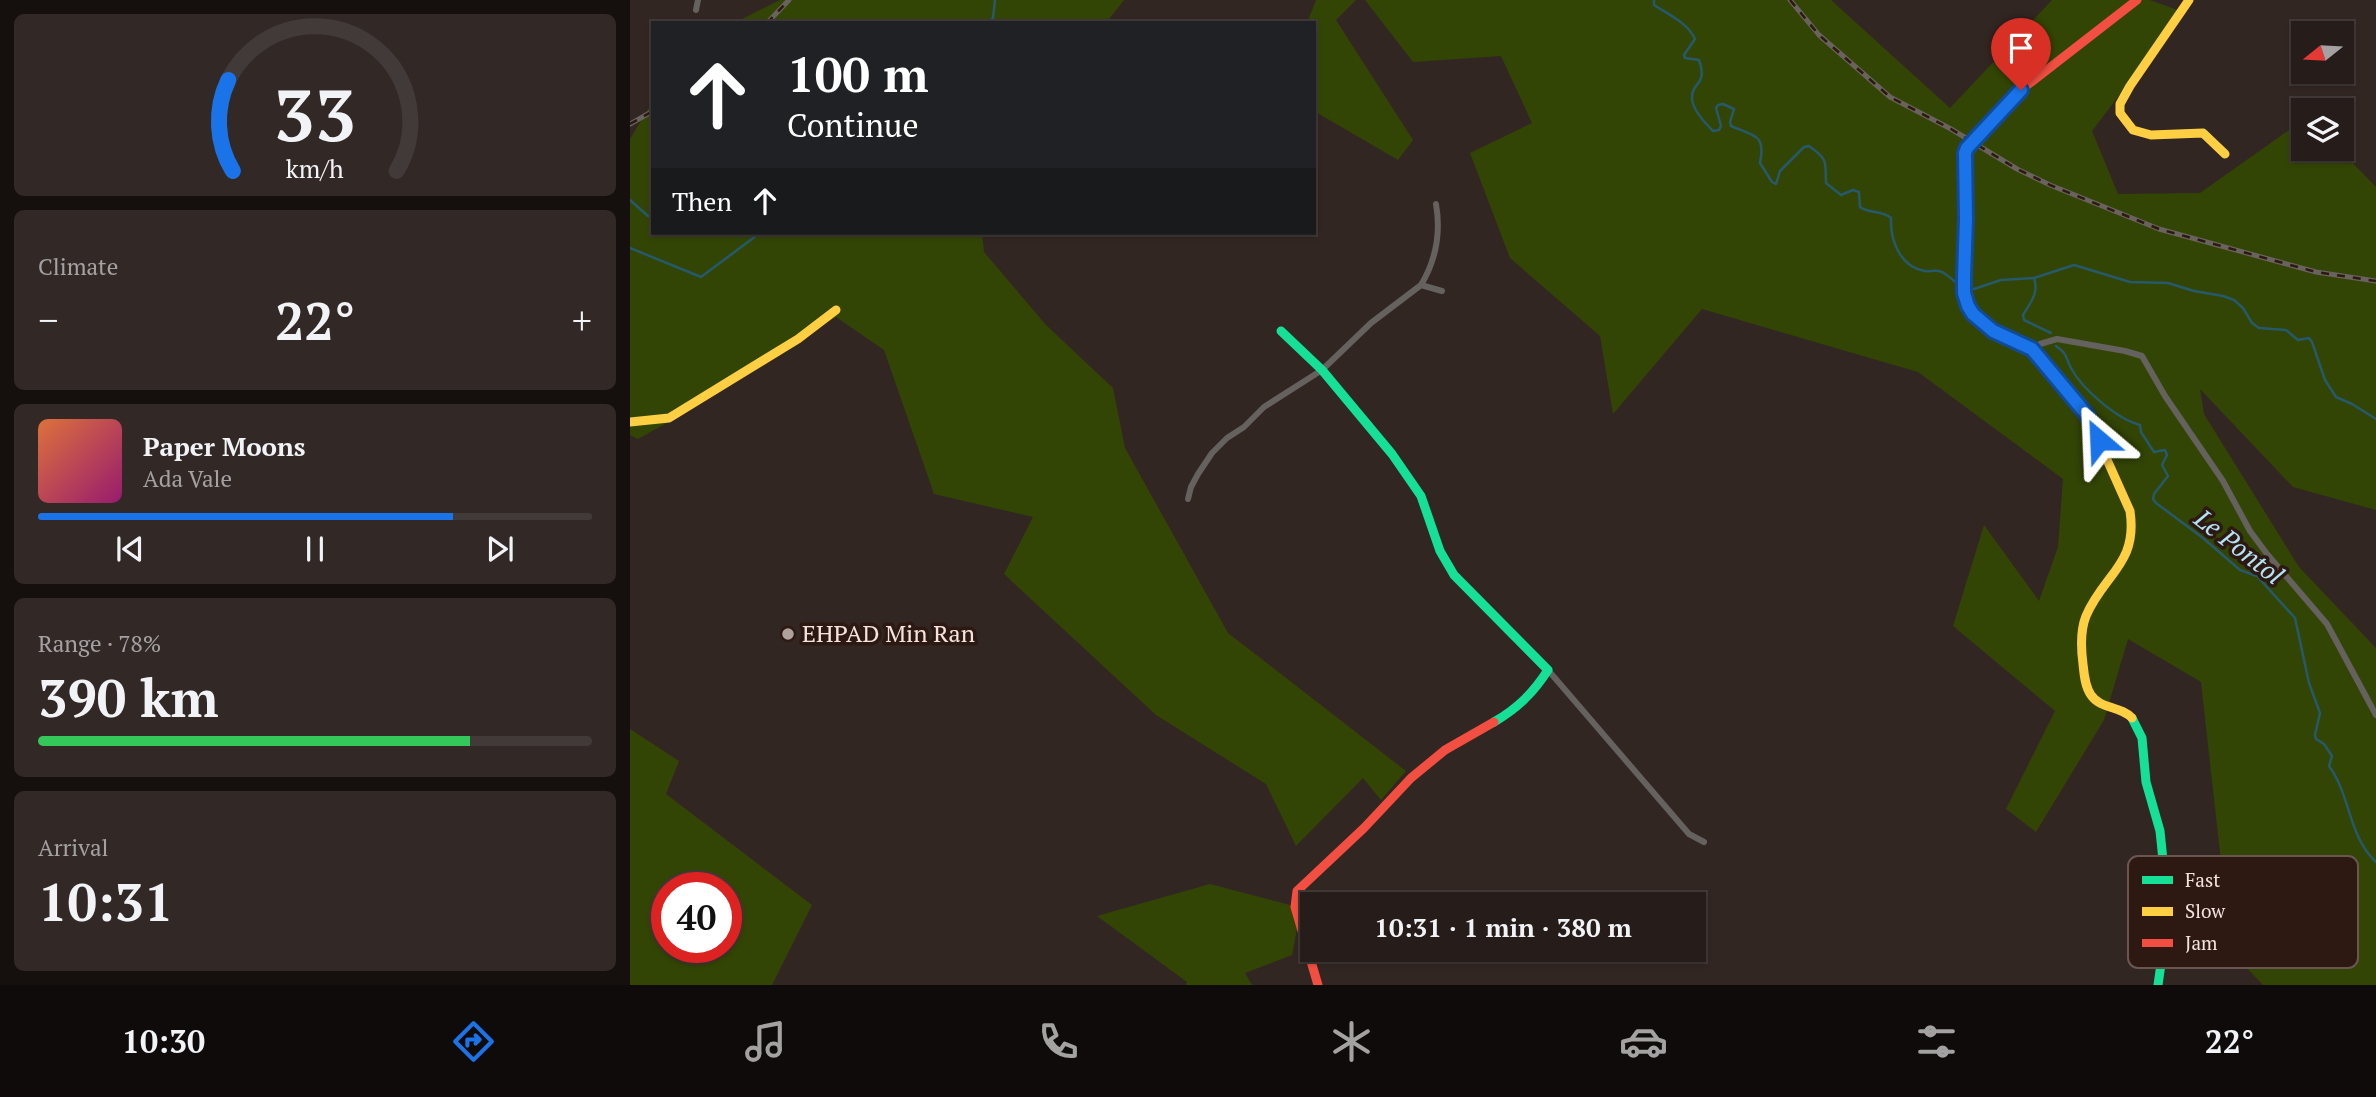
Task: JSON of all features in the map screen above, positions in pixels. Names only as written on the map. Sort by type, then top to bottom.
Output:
[{"type":"street","points":[[696,10],[698,0]]},
{"type":"street","points":[[2137,0],[2021,90],[1967,148],[1964,161],[1964,293],[1973,314],[1993,331],[2032,349],[2087,415],[2133,521],[2132,538],[2126,558],[2087,615],[2082,644],[2083,669],[2091,699],[2116,708],[2133,719],[2141,735],[2146,780],[2161,839],[2162,856]]},
{"type":"street","points":[[2189,0],[2130,86],[2120,104],[2120,113],[2124,122],[2133,130],[2151,135],[2203,133],[2225,154]]},
{"type":"street","points":[[1188,499],[1198,474],[1212,453],[1227,438],[1244,427],[1264,407],[1322,370],[1371,323],[1421,285],[1439,235],[1436,204]]},
{"type":"street","points":[[1421,285],[1441,291]]},
{"type":"street","points":[[630,422],[669,418],[798,339],[836,310]]},
{"type":"street","points":[[1281,331],[1322,370],[1392,454],[1420,496],[1440,551],[1454,575],[1548,670],[1689,834],[1704,842]]},
{"type":"street","points":[[2032,349],[2057,339],[2142,356],[2165,397],[2223,481],[2250,531],[2327,624],[2376,715]]},
{"type":"street","points":[[1318,985],[1295,907],[1297,891],[1364,828],[1411,778],[1446,750],[1516,709],[1534,691],[1548,670]]},
{"type":"street","points":[[2158,985],[2162,968]]},
{"type":"green space","points":[[780,0],[1124,0],[1108,21],[738,21]]},
{"type":"green space","points":[[1316,0],[1356,0],[1336,20],[1413,140],[1398,160],[1316,112],[1316,21],[1308,21]]},
{"type":"green space","points":[[1365,0],[1831,0],[1950,108],[2052,0],[2150,0],[2183,12],[2092,131],[2118,194],[2200,193],[2291,129],[2291,161],[2351,161],[2376,187],[2376,510],[2293,487],[2200,389],[2204,414],[2299,567],[2376,648],[2376,985],[2263,985],[2247,968],[2358,968],[2358,856],[2220,856],[2201,682],[2128,639],[2104,720],[2036,832],[2006,809],[2055,711],[1953,626],[1984,525],[2039,601],[2058,547],[2063,479],[1918,372],[1702,309],[1613,414],[1600,336],[1510,258],[1470,153],[1532,123],[1501,56],[1413,62]]},
{"type":"green space","points":[[651,104],[651,235],[982,235],[984,252],[1046,325],[1113,388],[1125,448],[1228,633],[1406,771],[1381,800],[1363,778],[1296,846],[1266,784],[1156,715],[1004,574],[1033,517],[934,494],[884,350],[836,317],[697,406],[638,439],[630,435],[630,139]]},
{"type":"green space","points":[[630,729],[679,761],[666,794],[812,905],[772,985],[630,985]]},
{"type":"green space","points":[[1210,884],[1300,908],[1292,955],[1245,973],[1252,985],[1186,985],[1187,982],[1097,916]]},
{"type":"waterway","points":[[990,21],[993,18],[995,0]]},
{"type":"waterway","points":[[1654,0],[1654,5],[1683,24],[1695,39],[1684,55],[1685,58],[1699,60],[1701,68],[1701,79],[1694,88],[1692,101],[1713,131],[1719,130],[1721,126],[1716,108],[1718,105],[1723,104],[1734,109],[1731,126],[1752,134],[1760,141],[1760,163],[1776,184],[1780,171],[1804,147],[1809,146],[1825,162],[1826,183],[1841,195],[1853,190],[1859,192],[1860,207],[1891,218],[1892,235],[1898,251],[1909,264],[1925,271],[1942,272],[1960,286]]},
{"type":"waterway","points":[[630,200],[651,217]]},
{"type":"waterway","points":[[630,248],[701,277],[757,235]]},
{"type":"waterway","points":[[1966,288],[1974,289],[2001,280],[2034,278],[2074,265],[2130,282],[2168,283],[2223,296],[2234,300],[2259,328],[2286,330],[2298,340],[2309,338],[2325,380],[2336,397],[2376,419]]},
{"type":"waterway","name":"Le Pontol","points":[[2034,278],[2035,293],[2023,315],[2024,320],[2051,333]]},
{"type":"waterway","name":"Le Pontol","points":[[2056,346],[2092,394],[2121,417],[2140,425],[2141,432],[2154,452],[2165,450],[2167,455],[2162,465],[2168,476],[2154,494],[2156,503],[2240,570],[2257,576],[2295,618],[2309,683],[2320,713],[2316,739],[2324,744],[2332,756],[2329,766],[2342,790],[2360,840],[2376,862]]},
{"type":"railway","points":[[769,21],[789,0]]},
{"type":"railway","points":[[1790,0],[1819,35],[1890,97],[2050,185],[2159,229],[2316,272],[2376,281]]},
{"type":"railway","points":[[630,124],[651,112]]},
{"type":"traffic: fast","points":[[1281,331],[1322,370],[1392,454],[1421,496],[1440,551],[1454,575],[1548,670],[1524,699],[1494,722]]},
{"type":"traffic: fast","points":[[2132,718],[2142,738],[2146,782],[2160,831],[2163,856]]},
{"type":"traffic: fast","points":[[2158,985],[2160,968]]},
{"type":"traffic: slow","points":[[2189,0],[2130,86],[2120,104],[2120,113],[2133,130],[2151,135],[2203,133],[2225,154]]},
{"type":"traffic: slow","points":[[1964,278],[1964,293],[1968,306],[1993,331],[2032,349],[2076,399],[2087,415],[2130,511],[2129,544],[2118,568],[2086,616],[2081,646],[2085,680],[2091,695],[2100,703],[2132,718]]},
{"type":"traffic: slow","points":[[630,422],[669,418],[798,339],[836,310]]},
{"type":"traffic: jam","points":[[1964,278],[1967,220],[1964,161],[1967,148],[2021,90],[2137,0]]},
{"type":"traffic: jam","points":[[1318,985],[1295,907],[1297,891],[1364,828],[1411,778],[1445,750],[1494,722]]},
{"type":"place","name":"EHPAD Min Ran","points":[[788,634]]},
{"type":"route","points":[[2021,90],[1965,153],[1964,293],[1973,314],[1993,331],[2032,349],[2076,399],[2099,440]]}]
